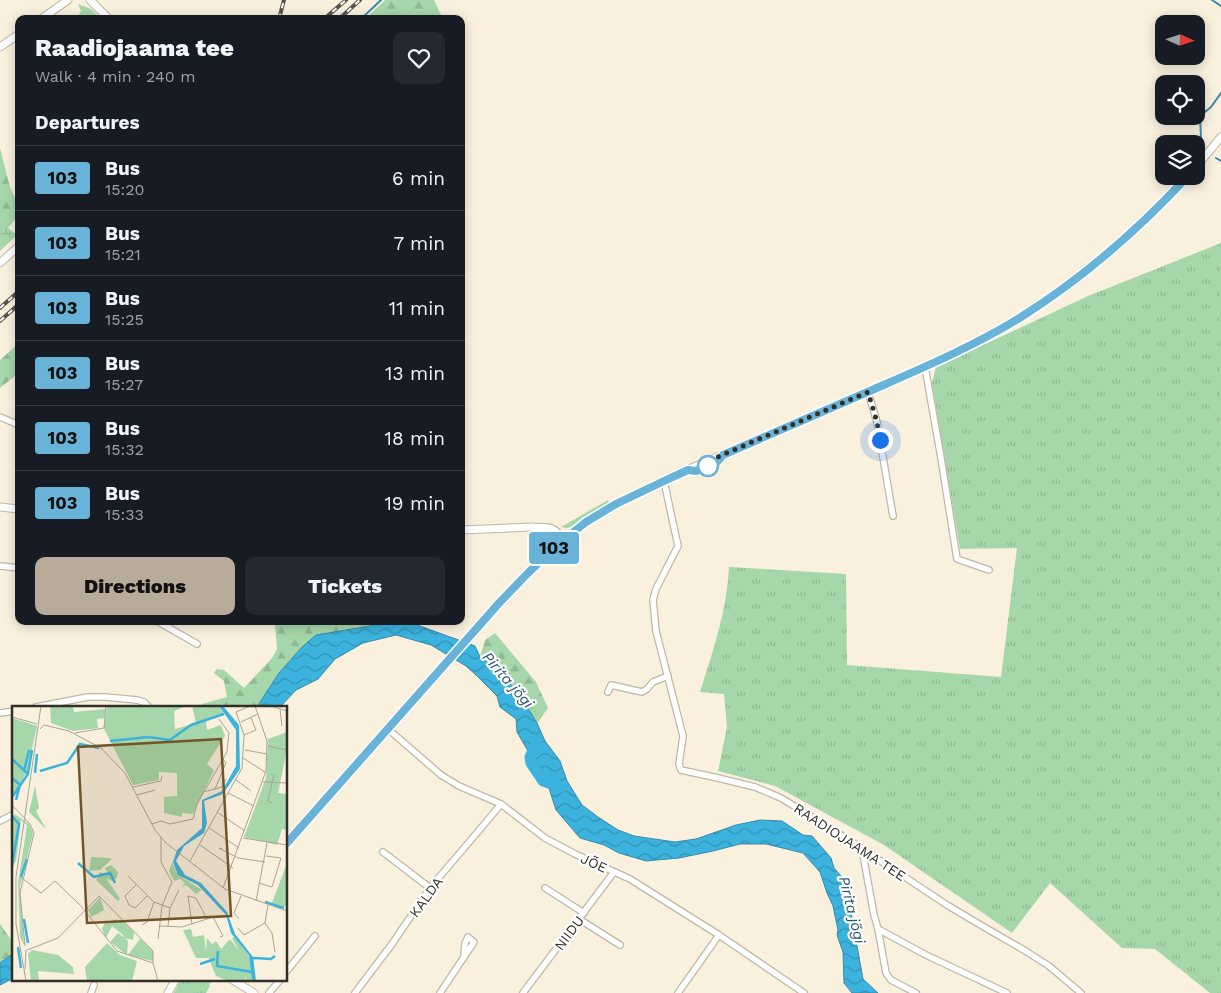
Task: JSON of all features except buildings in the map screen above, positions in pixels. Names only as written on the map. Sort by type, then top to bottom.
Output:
[{"type":"street","points":[[47,15],[68,0]]},
{"type":"street","points":[[90,0],[105,15]]},
{"type":"street","points":[[0,47],[15,37]]},
{"type":"street","points":[[1205,156],[1221,137]]},
{"type":"street","points":[[288,842],[500,602],[556,546],[586,522],[616,504],[664,481],[968,347],[1020,318],[1072,283],[1117,246],[1180,185]]},
{"type":"street","points":[[0,263],[15,250]]},
{"type":"street","points":[[925,367],[942,458],[957,560],[989,570]]},
{"type":"street","points":[[868,392],[877,422],[893,516]]},
{"type":"street","points":[[0,417],[15,423]]},
{"type":"street","name":"RAADIOJAAMA TEE","points":[[664,481],[678,546],[652,600],[656,631],[683,736],[679,764],[681,770],[755,787],[782,798],[946,904],[1040,960],[1081,993]]},
{"type":"street","points":[[0,507],[15,509]]},
{"type":"street","points":[[533,527],[548,535],[556,546]]},
{"type":"street","points":[[465,530],[545,527],[556,529],[565,539]]},
{"type":"street","points":[[0,566],[15,568]]},
{"type":"street","points":[[164,625],[197,644]]},
{"type":"street","points":[[608,692],[611,686],[642,692],[653,682],[668,676]]},
{"type":"street","points":[[41,706],[88,697],[105,697],[137,700],[144,702],[148,706]]},
{"type":"street","name":"JÕE","points":[[388,729],[441,775],[500,804],[545,838],[630,879],[719,935],[804,993]]},
{"type":"street","name":"KALDA","points":[[355,993],[392,944],[430,888],[488,821],[500,804]]},
{"type":"street","points":[[0,821],[12,815]]},
{"type":"street","points":[[862,849],[886,973],[891,980],[916,993]]},
{"type":"street","points":[[383,852],[430,888]]},
{"type":"street","name":"NIIDU","points":[[523,993],[614,872]]},
{"type":"street","points":[[545,888],[584,913]]},
{"type":"street","points":[[579,919],[620,945]]},
{"type":"street","points":[[878,929],[926,955],[1007,993]]},
{"type":"street","points":[[678,993],[719,935]]},
{"type":"street","points":[[288,970],[315,936]]},
{"type":"street","points":[[440,993],[464,956]]},
{"type":"street","points":[[168,993],[175,980]]},
{"type":"street","points":[[233,980],[254,993]]},
{"type":"street","points":[[270,993],[279,980]]},
{"type":"street","points":[[91,993],[94,985]]},
{"type":"green space","points":[[385,0],[434,0],[441,15],[369,15]]},
{"type":"green space","points":[[78,4],[91,9],[97,15],[79,15],[81,11]]},
{"type":"green space","points":[[0,148],[10,187],[15,198],[15,220],[8,228],[0,221]]},
{"type":"green space","points":[[0,221],[15,233],[15,237],[0,251]]},
{"type":"green space","points":[[1221,243],[1221,993],[1210,993],[1155,949],[1122,948],[1050,883],[1012,933],[884,845],[775,786],[718,771],[727,727],[724,694],[700,692],[722,615],[729,567],[846,574],[847,665],[1001,677],[1017,548],[960,549],[932,383],[936,367],[1088,296]]},
{"type":"green space","points":[[15,347],[15,376],[0,388],[0,360]]},
{"type":"green space","points":[[608,500],[609,502],[574,526],[561,527]]},
{"type":"green space","points":[[275,625],[372,625],[333,633],[302,647],[279,673],[258,706],[201,706],[202,704],[227,697],[224,681],[214,673],[217,669],[224,670],[244,688],[272,658],[277,649]]},
{"type":"green space","points":[[495,633],[536,682],[548,708],[537,723],[517,693],[499,671],[480,657],[485,640]]},
{"type":"green space","points":[[0,924],[12,941],[12,954],[0,963]]},
{"type":"green space","points":[[180,980],[208,980],[211,982],[206,993],[174,993]]},
{"type":"water","points":[[417,625],[475,646],[480,657],[494,667],[509,682],[524,702],[545,741],[560,761],[567,781],[582,805],[618,830],[634,836],[675,842],[696,839],[736,825],[760,820],[782,821],[803,835],[812,836],[831,858],[834,868],[846,885],[863,979],[878,993],[852,993],[844,983],[843,952],[837,935],[838,930],[833,906],[820,872],[803,853],[766,844],[740,844],[679,858],[646,861],[580,838],[556,810],[543,771],[517,732],[516,719],[500,707],[497,696],[466,666],[431,645],[396,635],[363,643],[335,659],[318,679],[296,690],[281,706],[258,706],[279,673],[302,647],[316,635],[370,626]]},
{"type":"water","points":[[12,954],[12,979],[0,985],[0,963]]},
{"type":"waterway","points":[[365,15],[381,0]]},
{"type":"waterway","points":[[1212,0],[1221,6]]},
{"type":"waterway","points":[[1201,135],[1200,116],[1211,107],[1221,93]]},
{"type":"waterway","points":[[1216,158],[1221,161]]},
{"type":"waterway","name":"Pirita jõgi","points":[[537,743],[530,757],[531,763],[543,781],[561,787]]},
{"type":"railway","points":[[280,15],[284,0]]},
{"type":"railway","points":[[329,15],[346,0]]},
{"type":"railway","points":[[343,15],[360,0]]},
{"type":"railway","points":[[0,308],[15,295]]},
{"type":"railway","points":[[0,321],[15,308]]},
{"type":"bus line","name":"103","points":[[288,842],[500,602],[556,546],[586,522],[616,504],[688,470],[696,471],[708,466],[718,461],[723,455],[968,347],[1020,318],[1072,283],[1117,246],[1180,185]]},
{"type":"route","points":[[708,466],[706,462],[868,392],[880,440]]}]
